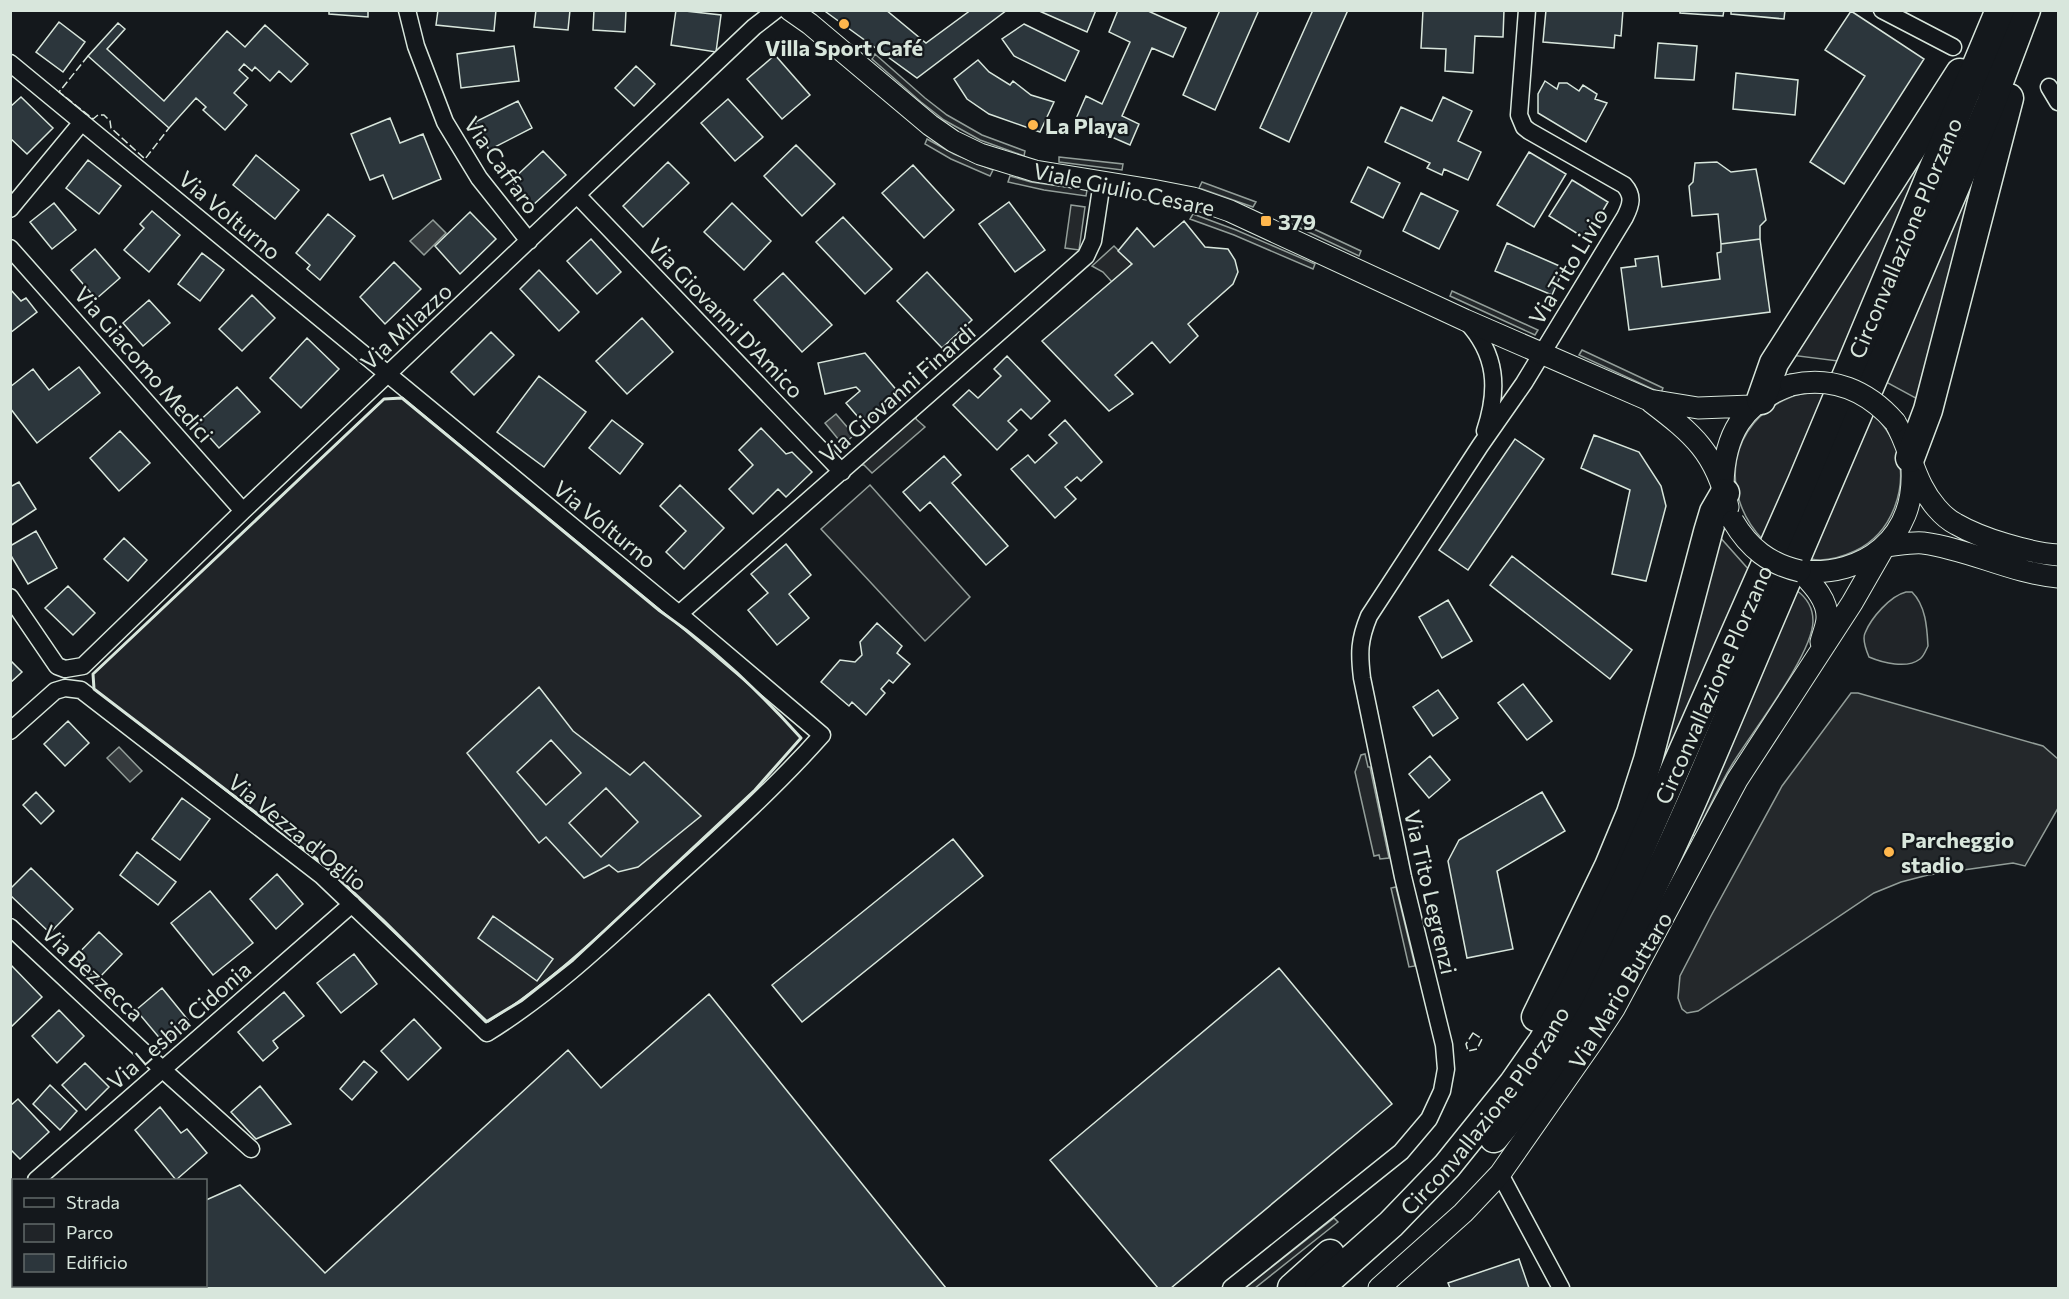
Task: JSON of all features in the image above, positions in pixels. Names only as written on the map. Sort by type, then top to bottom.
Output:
[{"type":"highway","points":[[1756,403],[1774,363],[1957,79],[1995,10]]},
{"type":"highway","name":"Circonvallazione Plorzano","points":[[1319,1288],[1391,1224],[1448,1166],[1513,1084],[1543,1041],[1571,994],[1628,876],[1802,482],[2000,10]]},
{"type":"highway","points":[[1911,460],[1928,410],[2013,84],[2028,10]]},
{"type":"highway","name":"Circonvallazione Plorzano","points":[[1345,1288],[1409,1233],[1467,1171],[1522,1106],[1592,1001],[1652,888],[1705,771],[1991,103],[2028,10]]},
{"type":"highway","points":[[1292,1288],[1376,1214],[1434,1155],[1492,1083],[1525,1036],[1561,968],[1631,813],[1648,760],[1708,532],[1724,489]]},
{"type":"street","name":"Via Caffaro","points":[[407,10],[416,46],[445,122],[479,178],[529,241]]},
{"type":"street","name":"Via Milazzo","points":[[10,597],[57,666],[65,669],[83,666],[243,511],[754,27],[776,10]]},
{"type":"street","name":"Viale Giulio Cesare","points":[[790,10],[810,24],[930,125],[953,141],[980,154],[1020,167],[1193,198],[1230,211],[1465,320],[1648,400],[1698,408],[1756,403],[1791,386],[1823,382],[1847,387],[1871,399],[1895,422],[1904,438],[1923,488],[1940,511],[1955,524],[2021,548],[2058,555]]},
{"type":"street","name":"Via Tito Livio","points":[[1527,10],[1519,116],[1521,123],[1529,131],[1624,185],[1631,198],[1625,217],[1542,354]]},
{"type":"street","points":[[1882,10],[1953,47]]},
{"type":"street","name":"Via Volturno","points":[[10,63],[679,614],[822,735],[787,774],[581,964],[523,1011],[487,1033]]},
{"type":"street","points":[[2049,87],[2058,102]]},
{"type":"street","points":[[10,208],[82,122]]},
{"type":"street","name":"Via Giovanni Finardi","points":[[679,614],[1086,256],[1093,241],[1102,182]]},
{"type":"street","name":"Via Giovanni D'Amico","points":[[577,195],[842,472]]},
{"type":"street","name":"Via Giacomo Medici","points":[[10,248],[243,511]]},
{"type":"street","name":"Via Tito Legrenzi","points":[[1465,320],[1480,336],[1488,352],[1492,372],[1491,411],[1480,446]]},
{"type":"street","name":"Via Tito Legrenzi","points":[[1231,1288],[1401,1152],[1429,1119],[1442,1091],[1446,1068],[1444,1045],[1401,865],[1362,678],[1359,651],[1369,616],[1542,354]]},
{"type":"street","name":"Viale Giulio Cesare","points":[[1648,400],[1695,438],[1709,457],[1724,489],[1733,521],[1741,535],[1760,554],[1782,567],[1827,573],[1865,560],[1884,548],[1899,527],[1908,508],[1912,482],[1911,460]]},
{"type":"street","name":"Viale Giulio Cesare","points":[[1724,489],[1724,464],[1729,443],[1756,403]]},
{"type":"street","name":"Viale Giulio Cesare","points":[[1884,548],[1921,543],[1949,548],[2010,568],[2058,577]]},
{"type":"street","name":"Via Mario Buttaro","points":[[1379,1288],[1464,1213],[1500,1174],[1593,1041],[1614,1009],[1737,780],[1852,603],[1884,548]]},
{"type":"street","name":"Via Mario Buttaro","points":[[1800,571],[1815,587],[1823,602],[1827,618],[1817,657]]},
{"type":"street","name":"Via Vezza d'Oglio","points":[[10,731],[55,691],[65,688],[81,690],[322,876],[487,1033]]},
{"type":"street","name":"Via Lesbia Cidonia","points":[[37,1179],[352,904]]},
{"type":"street","name":"Via Bezzecca","points":[[10,927],[251,1149]]},
{"type":"street","points":[[1500,1174],[1561,1288]]},
{"type":"green space","points":[[1939,121],[1838,361],[1790,355]]},
{"type":"green space","points":[[1984,150],[1921,401],[1886,382]]},
{"type":"green space","points":[[1827,392],[1763,540],[1749,521],[1740,501],[1735,481],[1736,460],[1743,441],[1754,423],[1770,408],[1795,395]]},
{"type":"green space","points":[[402,398],[716,655],[769,703],[801,738],[755,790],[573,960],[521,1001],[486,1022],[323,864],[94,689],[93,674],[384,399]]},
{"type":"green space","points":[[1873,413],[1892,438],[1900,463],[1899,493],[1895,507],[1879,533],[1868,543],[1839,557],[1811,559]]},
{"type":"green space","points":[[870,485],[970,597],[925,641],[821,529]]},
{"type":"green space","points":[[1718,535],[1750,571],[1649,806]]},
{"type":"green space","points":[[1796,590],[1806,599],[1813,621],[1803,653],[1780,693],[1728,772],[1695,836],[1690,833]]},
{"type":"green space","points":[[1906,592],[1912,592],[1923,610],[1928,646],[1924,655],[1909,664],[1888,663],[1869,657],[1864,639],[1868,627],[1876,614],[1894,598]]},
{"type":"shaded area","points":[[875,54],[947,115],[982,135],[1025,151],[1024,156],[980,140],[944,120],[872,59]]},
{"type":"shaded area","points":[[927,139],[954,154],[993,170],[990,176],[951,159],[925,144]]},
{"type":"shaded area","points":[[1059,157],[1123,164],[1122,170],[1059,162]]},
{"type":"shaded area","points":[[1010,176],[1031,182],[1087,190],[1086,196],[1008,182]]},
{"type":"shaded area","points":[[1202,182],[1256,202],[1253,207],[1199,188]]},
{"type":"shaded area","points":[[1071,205],[1085,207],[1079,250],[1065,248]]},
{"type":"shaded area","points":[[1193,214],[1315,264],[1313,269],[1190,219]]},
{"type":"shaded area","points":[[1286,216],[1361,251],[1359,256],[1285,221]]},
{"type":"shaded area","points":[[433,220],[446,233],[424,255],[410,241]]},
{"type":"shaded area","points":[[1114,246],[1132,264],[1112,282],[1103,272],[1092,266]]},
{"type":"shaded area","points":[[1452,291],[1538,330],[1535,335],[1450,296]]},
{"type":"shaded area","points":[[1582,350],[1663,388],[1661,393],[1579,355]]},
{"type":"shaded area","points":[[836,414],[854,435],[843,445],[825,423]]},
{"type":"shaded area","points":[[916,415],[916,419],[925,427],[872,473],[864,465],[860,465]]},
{"type":"shaded area","name":"Parcheggio stadio","points":[[1851,693],[1858,693],[2043,746],[2058,759],[2058,808],[2025,866],[2013,863],[1928,875],[1901,882],[1874,893],[1698,1011],[1687,1013],[1682,1009],[1678,998],[1680,976],[1782,786]]},
{"type":"shaded area","points":[[119,747],[142,771],[130,782],[107,758]]},
{"type":"shaded area","points":[[1365,754],[1368,767],[1370,767],[1389,858],[1380,859],[1379,855],[1374,856],[1355,772],[1361,755]]},
{"type":"shaded area","points":[[1396,887],[1415,966],[1409,967],[1391,888]]},
{"type":"shaded area","points":[[1334,1218],[1338,1222],[1255,1288],[1245,1288]]},
{"type":"building","points":[[329,10],[368,10],[368,17],[329,14]]},
{"type":"building","points":[[438,10],[496,10],[494,31],[436,25]]},
{"type":"building","points":[[536,10],[570,10],[568,30],[534,27]]},
{"type":"building","points":[[594,10],[626,10],[625,32],[593,30]]},
{"type":"building","points":[[676,10],[721,15],[716,52],[671,45]]},
{"type":"building","points":[[828,10],[886,10],[926,43],[971,10],[1007,10],[917,78],[826,12]]},
{"type":"building","points":[[1037,10],[1096,10],[1087,32]]},
{"type":"building","points":[[1118,10],[1146,10],[1186,28],[1173,57],[1152,48],[1122,116],[1139,124],[1130,145],[1075,121],[1086,96],[1102,104],[1130,42],[1109,32]]},
{"type":"building","points":[[1220,10],[1259,10],[1215,110],[1183,95]]},
{"type":"building","points":[[1313,10],[1348,10],[1289,142],[1260,128]]},
{"type":"building","points":[[1423,10],[1504,10],[1503,37],[1475,36],[1473,73],[1445,71],[1446,49],[1421,48]]},
{"type":"building","points":[[1546,10],[1623,10],[1621,36],[1615,35],[1614,48],[1543,42]]},
{"type":"building","points":[[1680,10],[1724,10],[1723,16],[1680,13]]},
{"type":"building","points":[[1731,10],[1785,10],[1784,19],[1731,14]]},
{"type":"building","points":[[1851,11],[1924,59],[1844,184],[1810,162],[1865,76],[1825,50]]},
{"type":"building","points":[[59,22],[85,42],[63,72],[36,52]]},
{"type":"building","points":[[118,23],[125,29],[107,49],[164,101],[227,31],[245,47],[265,25],[308,64],[291,82],[279,71],[270,81],[255,67],[252,71],[244,64],[239,70],[248,78],[234,93],[247,105],[225,130],[203,110],[206,107],[196,98],[169,128],[88,56]]},
{"type":"building","points":[[1024,24],[1079,51],[1065,81],[1014,56],[1002,39]]},
{"type":"building","points":[[1658,43],[1697,46],[1694,80],[1655,78]]},
{"type":"building","points":[[514,46],[519,81],[461,88],[457,54]]},
{"type":"building","points":[[775,55],[810,95],[782,119],[747,79]]},
{"type":"building","points":[[978,60],[989,72],[1010,85],[1013,81],[1031,95],[1054,102],[1040,132],[989,114],[967,99],[954,79]]},
{"type":"building","points":[[636,66],[655,84],[634,106],[615,88]]},
{"type":"building","points":[[1736,73],[1798,80],[1795,115],[1733,109]]},
{"type":"building","points":[[1545,81],[1557,89],[1559,83],[1567,83],[1579,91],[1583,85],[1597,94],[1595,99],[1607,103],[1586,142],[1538,113],[1538,94]]},
{"type":"building","points":[[21,97],[53,128],[27,154],[10,138],[10,107]]},
{"type":"building","points":[[1443,97],[1472,111],[1458,141],[1481,152],[1468,180],[1444,169],[1442,175],[1427,168],[1430,163],[1385,142],[1401,107],[1432,121]]},
{"type":"building","points":[[728,99],[763,137],[735,161],[701,123]]},
{"type":"building","points":[[518,101],[532,128],[489,150],[475,122]]},
{"type":"building","points":[[390,118],[400,143],[423,134],[441,179],[393,199],[383,175],[370,180],[351,134]]},
{"type":"building","points":[[796,145],[835,184],[802,216],[764,176]]},
{"type":"building","points":[[543,151],[566,175],[533,205],[511,181]]},
{"type":"building","points":[[1529,152],[1566,174],[1534,227],[1497,205]]},
{"type":"building","points":[[256,155],[299,190],[275,219],[233,185]]},
{"type":"building","points":[[88,160],[121,186],[99,214],[66,188]]},
{"type":"building","points":[[668,162],[689,183],[643,227],[623,206]]},
{"type":"building","points":[[1717,162],[1731,172],[1756,169],[1766,220],[1760,226],[1760,239],[1721,244],[1718,214],[1692,216],[1689,186],[1693,182],[1695,163]]},
{"type":"building","points":[[913,165],[954,210],[924,238],[882,193]]},
{"type":"building","points":[[1368,167],[1400,183],[1383,218],[1351,202]]},
{"type":"building","points":[[1572,180],[1608,202],[1586,239],[1549,216]]},
{"type":"building","points":[[1421,193],[1458,211],[1439,249],[1403,231]]},
{"type":"building","points":[[1009,202],[1045,250],[1015,272],[979,224]]},
{"type":"building","points":[[54,203],[76,230],[52,249],[30,222]]},
{"type":"building","points":[[732,203],[771,241],[744,270],[704,232]]},
{"type":"building","points":[[152,211],[180,235],[149,272],[124,250],[144,228],[140,224]]},
{"type":"building","points":[[470,212],[496,239],[460,274],[435,246]]},
{"type":"building","points":[[328,214],[355,236],[320,280],[307,269],[310,265],[296,253]]},
{"type":"building","points":[[843,217],[892,269],[865,294],[816,242]]},
{"type":"building","points":[[1184,221],[1205,247],[1228,249],[1235,260],[1238,272],[1233,284],[1188,324],[1198,336],[1170,363],[1152,342],[1115,375],[1133,394],[1109,411],[1042,341],[1132,264],[1118,251],[1137,228],[1154,247]]},
{"type":"building","points":[[591,239],[621,272],[597,294],[567,261]]},
{"type":"building","points":[[1760,239],[1770,312],[1629,330],[1621,268],[1636,266],[1635,259],[1658,256],[1662,287],[1720,279],[1717,253],[1721,252],[1721,244]]},
{"type":"building","points":[[1507,243],[1564,268],[1552,295],[1495,271]]},
{"type":"building","points":[[95,249],[120,278],[96,299],[71,270]]},
{"type":"building","points":[[202,253],[224,270],[200,301],[178,284]]},
{"type":"building","points":[[394,262],[421,289],[385,324],[360,297]]},
{"type":"building","points":[[539,270],[579,312],[559,331],[520,289]]},
{"type":"building","points":[[927,272],[972,320],[942,348],[897,301]]},
{"type":"building","points":[[783,273],[832,325],[802,352],[754,300]]},
{"type":"building","points":[[10,289],[21,301],[26,298],[37,312],[10,333]]},
{"type":"building","points":[[252,295],[275,318],[242,351],[219,329]]},
{"type":"building","points":[[149,300],[170,323],[143,346],[123,323]]},
{"type":"building","points":[[642,318],[673,352],[627,394],[596,361]]},
{"type":"building","points":[[491,332],[514,355],[474,395],[451,372]]},
{"type":"building","points":[[307,338],[339,369],[301,408],[270,378]]},
{"type":"building","points":[[865,353],[899,393],[864,424],[846,403],[860,391],[856,387],[825,394],[818,363]]},
{"type":"building","points":[[1007,356],[1050,401],[1031,419],[1021,409],[1008,421],[1017,430],[997,450],[953,405],[969,390],[978,398],[1001,376],[994,369]]},
{"type":"building","points":[[79,367],[100,393],[37,443],[10,408],[10,387],[33,369],[49,390]]},
{"type":"building","points":[[539,376],[586,412],[544,467],[497,432]]},
{"type":"building","points":[[237,387],[260,412],[219,448],[197,423]]},
{"type":"building","points":[[612,420],[643,444],[620,474],[589,448]]},
{"type":"building","points":[[1065,420],[1102,462],[1081,481],[1077,477],[1065,487],[1076,499],[1055,518],[1011,469],[1028,455],[1035,463],[1057,443],[1049,435]]},
{"type":"building","points":[[761,428],[786,454],[792,452],[812,472],[786,497],[778,489],[753,514],[729,489],[753,465],[739,450]]},
{"type":"building","points":[[120,431],[150,463],[119,491],[90,458]]},
{"type":"building","points":[[1594,435],[1639,452],[1661,486],[1666,506],[1646,581],[1612,574],[1630,490],[1581,468]]},
{"type":"building","points":[[1515,439],[1544,459],[1468,570],[1439,550]]},
{"type":"building","points":[[944,456],[961,475],[952,483],[1008,546],[986,565],[930,502],[920,511],[903,492]]},
{"type":"building","points":[[19,482],[36,509],[10,526],[10,487]]},
{"type":"building","points":[[680,485],[724,528],[684,569],[666,552],[686,531],[660,506]]},
{"type":"building","points":[[36,531],[57,568],[28,584],[10,554],[10,546]]},
{"type":"building","points":[[124,538],[147,560],[128,581],[104,559]]},
{"type":"building","points":[[786,544],[811,575],[789,594],[809,618],[777,645],[748,610],[768,593],[751,574]]},
{"type":"building","points":[[1512,556],[1632,650],[1610,679],[1490,585]]},
{"type":"building","points":[[68,586],[95,613],[73,635],[45,608]]},
{"type":"building","points":[[1448,600],[1472,641],[1442,658],[1419,617]]},
{"type":"building","points":[[877,623],[902,646],[897,653],[910,664],[893,683],[889,680],[881,689],[885,693],[866,715],[852,702],[849,706],[821,682],[840,660],[855,662],[862,655],[860,642]]},
{"type":"building","points":[[10,660],[22,672],[10,683]]},
{"type":"building","points":[[1523,684],[1552,721],[1527,740],[1498,703]]},
{"type":"building","points":[[539,687],[573,731],[630,775],[644,762],[701,816],[638,867],[618,872],[609,865],[584,878],[546,837],[539,843],[467,753]],"holes":[[[551,740],[581,773],[546,805],[517,772]],[[606,788],[638,822],[601,857],[569,823]]]},
{"type":"building","points":[[1438,690],[1458,718],[1433,736],[1413,707]]},
{"type":"building","points":[[68,721],[89,743],[65,766],[44,744]]},
{"type":"building","points":[[1430,756],[1450,780],[1429,798],[1409,774]]},
{"type":"building","points":[[36,792],[54,811],[41,824],[23,805]]},
{"type":"building","points":[[1542,792],[1565,831],[1497,871],[1513,949],[1467,958],[1448,861],[1459,840]]},
{"type":"building","points":[[182,798],[210,819],[180,860],[152,839]]},
{"type":"building","points":[[953,839],[983,876],[802,1022],[772,985]]},
{"type":"building","points":[[137,852],[176,882],[158,905],[120,875]]},
{"type":"building","points":[[31,868],[73,909],[50,933],[10,895],[10,889]]},
{"type":"building","points":[[277,874],[303,904],[276,929],[250,899]]},
{"type":"building","points":[[210,891],[253,943],[213,975],[171,923]]},
{"type":"building","points":[[493,916],[553,959],[537,981],[478,938]]},
{"type":"building","points":[[99,932],[122,954],[97,980],[74,958]]},
{"type":"building","points":[[354,954],[377,984],[341,1013],[317,983]]},
{"type":"building","points":[[10,964],[42,997],[10,1028]]},
{"type":"building","points":[[1279,968],[1392,1104],[1171,1288],[1158,1288],[1050,1160]]},
{"type":"building","points":[[162,988],[188,1020],[162,1041],[136,1010]]},
{"type":"building","points":[[284,992],[304,1016],[273,1041],[278,1048],[263,1061],[238,1032]]},
{"type":"building","points":[[709,994],[946,1288],[114,1287],[207,1287],[207,1200],[240,1185],[325,1273],[568,1050],[601,1088]]},
{"type":"building","points":[[59,1010],[84,1036],[57,1063],[32,1036]]},
{"type":"building","points":[[414,1019],[441,1048],[408,1080],[381,1051]]},
{"type":"building","points":[[364,1061],[377,1072],[352,1100],[340,1089]]},
{"type":"building","points":[[85,1063],[109,1087],[86,1110],[62,1085]]},
{"type":"building","points":[[50,1085],[77,1111],[60,1130],[33,1104]]},
{"type":"building","points":[[260,1086],[291,1124],[256,1139],[231,1112]]},
{"type":"building","points":[[18,1099],[49,1132],[20,1159],[10,1149],[10,1106]]},
{"type":"building","points":[[160,1107],[181,1133],[187,1129],[207,1153],[175,1179],[135,1130]]},
{"type":"building","points":[[1519,1259],[1529,1288],[1450,1288],[1448,1283]]},
{"type":"fence","points":[[88,56],[59,92],[93,119],[98,115],[104,115],[110,121],[111,128],[145,159],[169,128]]},
{"type":"fence","points":[[1473,1033],[1482,1039],[1477,1049],[1468,1051],[1466,1044],[1473,1033]]},
{"type":"wall","points":[[402,398],[716,655],[769,703],[801,738],[755,790],[573,960],[521,1001],[486,1022],[323,864],[94,689],[93,674],[384,399],[402,398]]},
{"type":"place","name":"Villa Sport Café","points":[[844,24]]},
{"type":"place","name":"La Playa","points":[[1033,125]]},
{"type":"place","name":"379","points":[[1266,221]]},
{"type":"place","name":"Parcheggio stadio","points":[[1889,852]]}]
